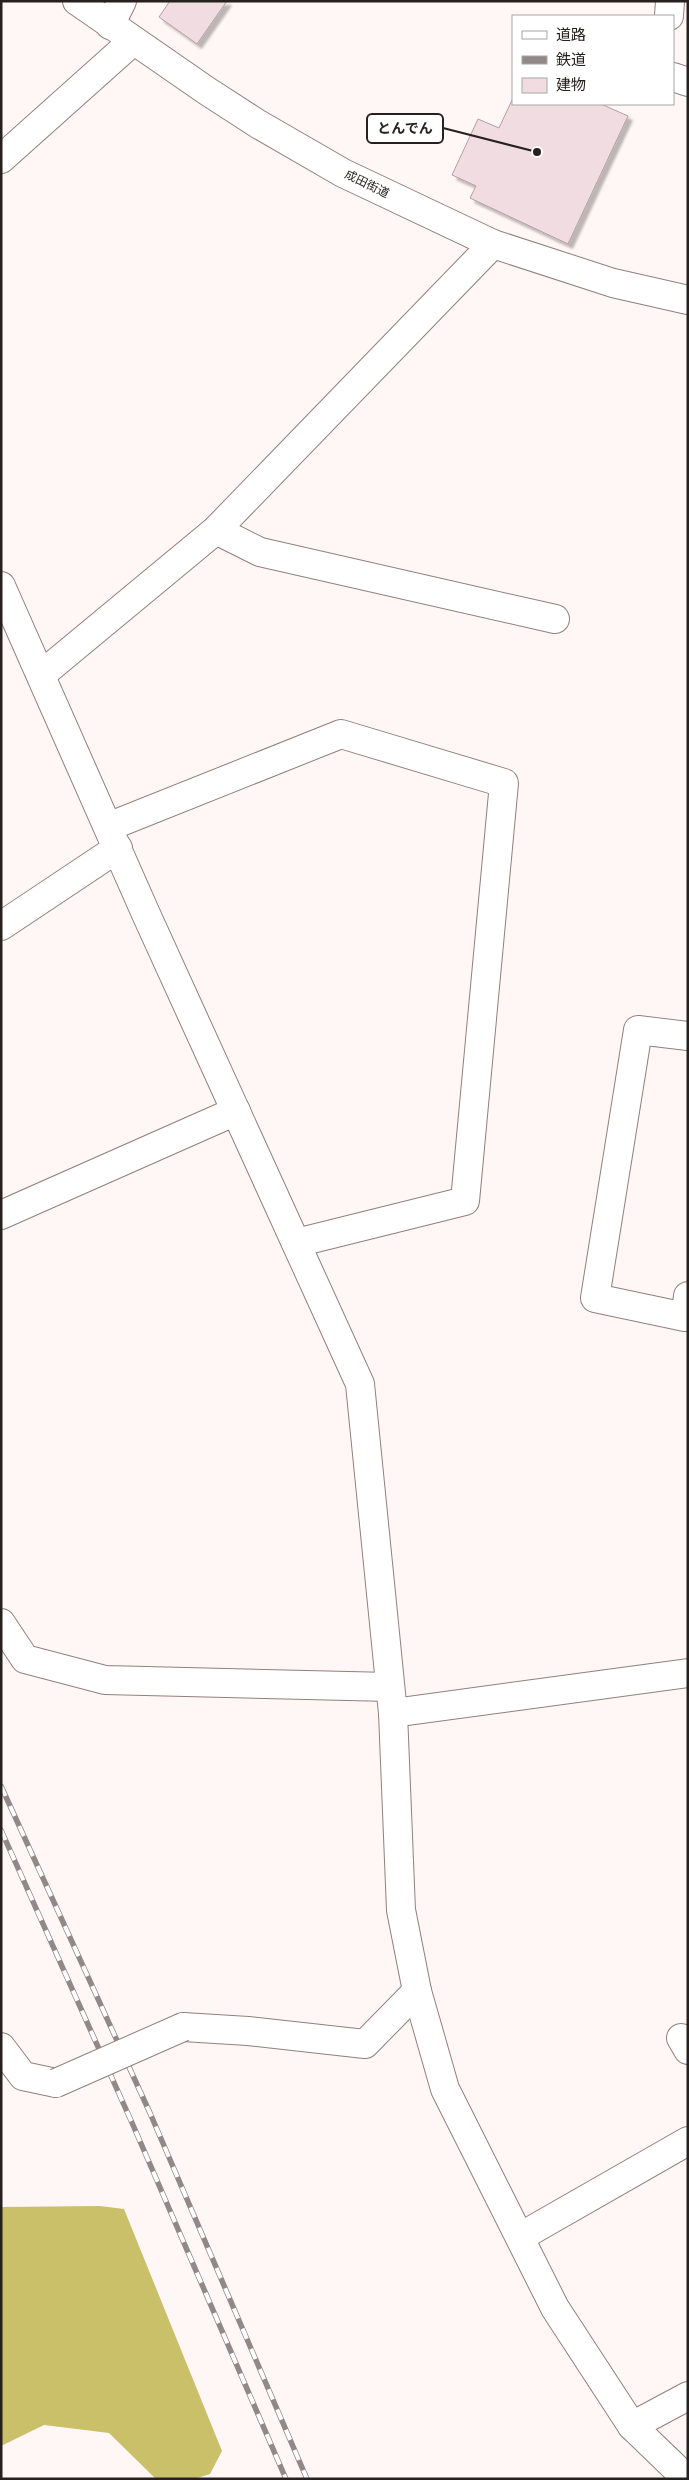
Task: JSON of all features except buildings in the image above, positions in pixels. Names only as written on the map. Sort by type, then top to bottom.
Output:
[{"type":"main road","name":"成田街道","points":[[77,1],[116,13],[133,41],[258,124],[343,173],[493,244],[613,283],[688,300]]},
{"type":"main road","points":[[669,15],[670,1]]},
{"type":"main road","points":[[1,159],[133,41]]},
{"type":"main road","points":[[674,77],[688,82]]},
{"type":"main road","points":[[41,675],[216,530],[493,244]]},
{"type":"main road","points":[[216,530],[260,552],[555,619]]},
{"type":"main road","points":[[1,586],[360,1384],[392,1700],[401,1910],[417,1990],[445,2089],[555,2308],[632,2426],[687,2479]]},
{"type":"main road","points":[[1,926],[113,838],[341,734],[504,783],[465,1202],[296,1243]]},
{"type":"main road","points":[[688,1036],[638,1030],[595,1298],[684,1317],[688,1296]]},
{"type":"main road","points":[[1,1215],[236,1111]]},
{"type":"main road","points":[[1,1623],[24,1659],[105,1680],[392,1700],[688,1673]]},
{"type":"main road","points":[[1,2047],[23,2076],[56,2083],[183,2027],[248,2031],[365,2044],[417,1990]]},
{"type":"main road","points":[[520,2237],[688,2141]]},
{"type":"main road","points":[[632,2426],[688,2396]]},
{"type":"shaded area","points":[[100,2206],[124,2209],[222,2451],[210,2474],[194,2479],[156,2479],[109,2433],[44,2425],[1,2446],[1,2207]]},
{"type":"railway","points":[[1,1786],[150,2113],[307,2479]]},
{"type":"railway","points":[[1,1830],[133,2125],[286,2479]]},
{"type":"place","name":"とんでん","points":[[537,152]]}]
